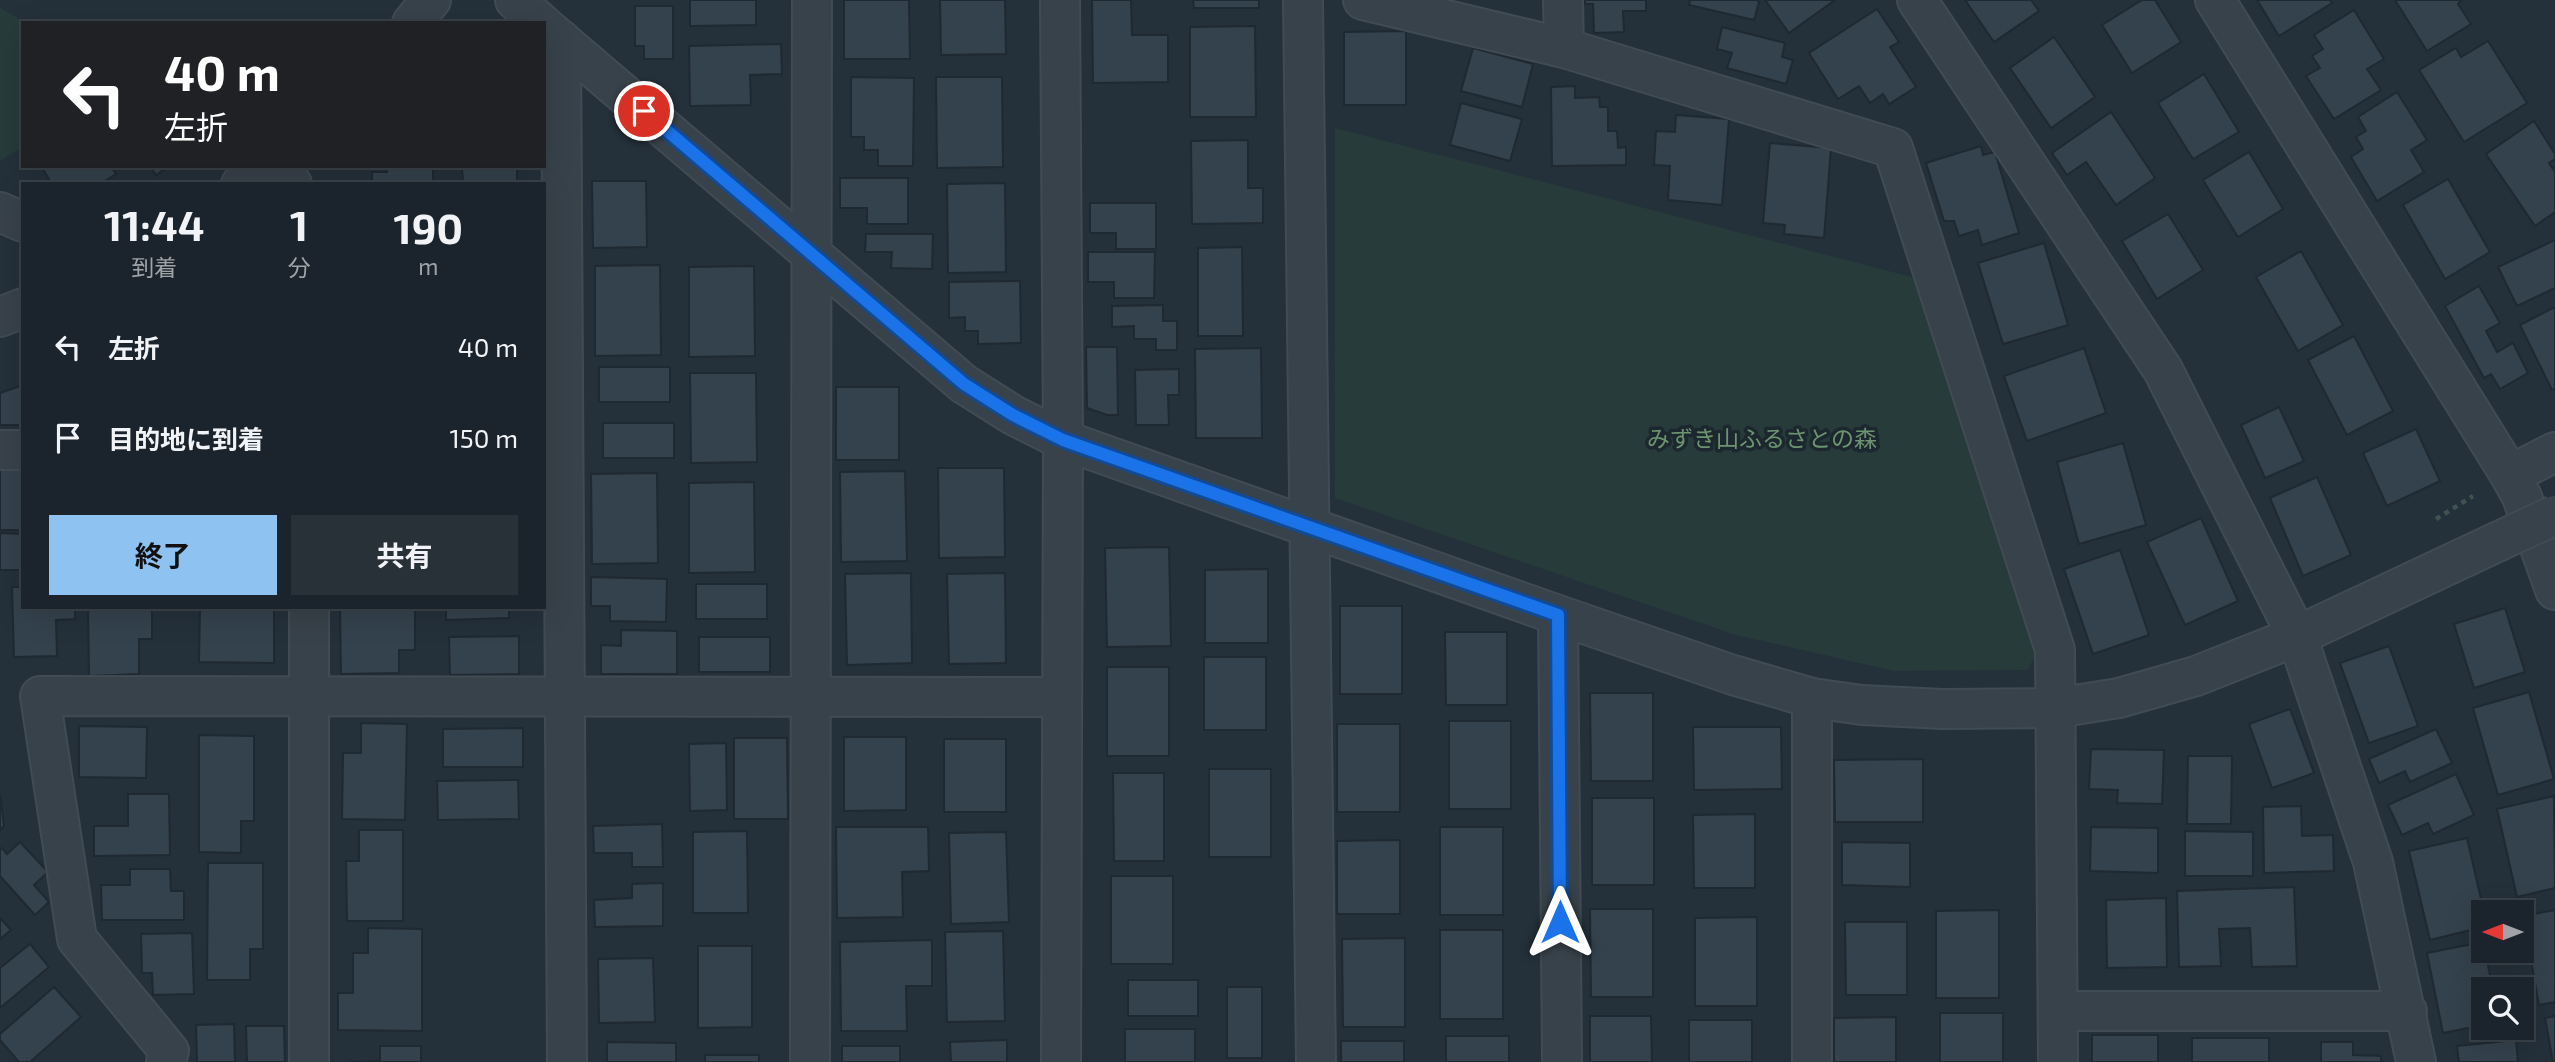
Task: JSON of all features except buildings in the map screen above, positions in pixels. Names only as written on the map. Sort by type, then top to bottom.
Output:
[{"type":"street","points":[[414,21],[431,0]]},
{"type":"street","points":[[515,0],[540,21]]},
{"type":"street","points":[[810,1062],[812,0]]},
{"type":"street","points":[[1060,0],[1063,440],[1061,1062]]},
{"type":"street","points":[[1303,0],[1315,1062]]},
{"type":"street","points":[[1363,0],[1564,48],[1893,148],[2055,650],[2058,1062]]},
{"type":"street","points":[[1563,0],[1564,48]]},
{"type":"street","points":[[1917,0],[2163,370],[2297,636],[2373,862],[2416,1062]]},
{"type":"street","points":[[2215,0],[2510,475],[2522,497],[2555,590]]},
{"type":"street","points":[[549,29],[964,384],[1013,415],[1063,440],[1558,615],[1733,675],[1812,698],[1862,705],[1942,709],[2056,708],[2119,698],[2196,676],[2297,636],[2555,515]]},
{"type":"street","points":[[549,29],[554,444],[565,697],[567,1062]]},
{"type":"street","points":[[244,182],[261,168]]},
{"type":"street","points":[[0,212],[21,221]]},
{"type":"street","points":[[0,317],[21,309]]},
{"type":"street","points":[[0,450],[21,450]]},
{"type":"street","points":[[2510,475],[2555,452]]},
{"type":"street","points":[[309,609],[309,1062]]},
{"type":"street","points":[[1558,615],[1562,1062]]},
{"type":"street","points":[[166,1062],[169,1051],[77,939],[40,696],[1061,698]]},
{"type":"street","points":[[1812,698],[1812,1062]]},
{"type":"street","points":[[2058,1011],[2407,1012]]},
{"type":"path","points":[[2429,523],[2510,475]]},
{"type":"green space","points":[[0,8],[23,21],[21,21],[21,148],[0,161]]},
{"type":"green space","name":"みずき山ふるさとの森","points":[[1335,128],[1916,278],[2038,652],[2027,670],[1894,671],[1736,635],[1335,498]]},
{"type":"route","points":[[644,111],[964,384],[1013,415],[1063,440],[1558,615],[1560,922]]}]
